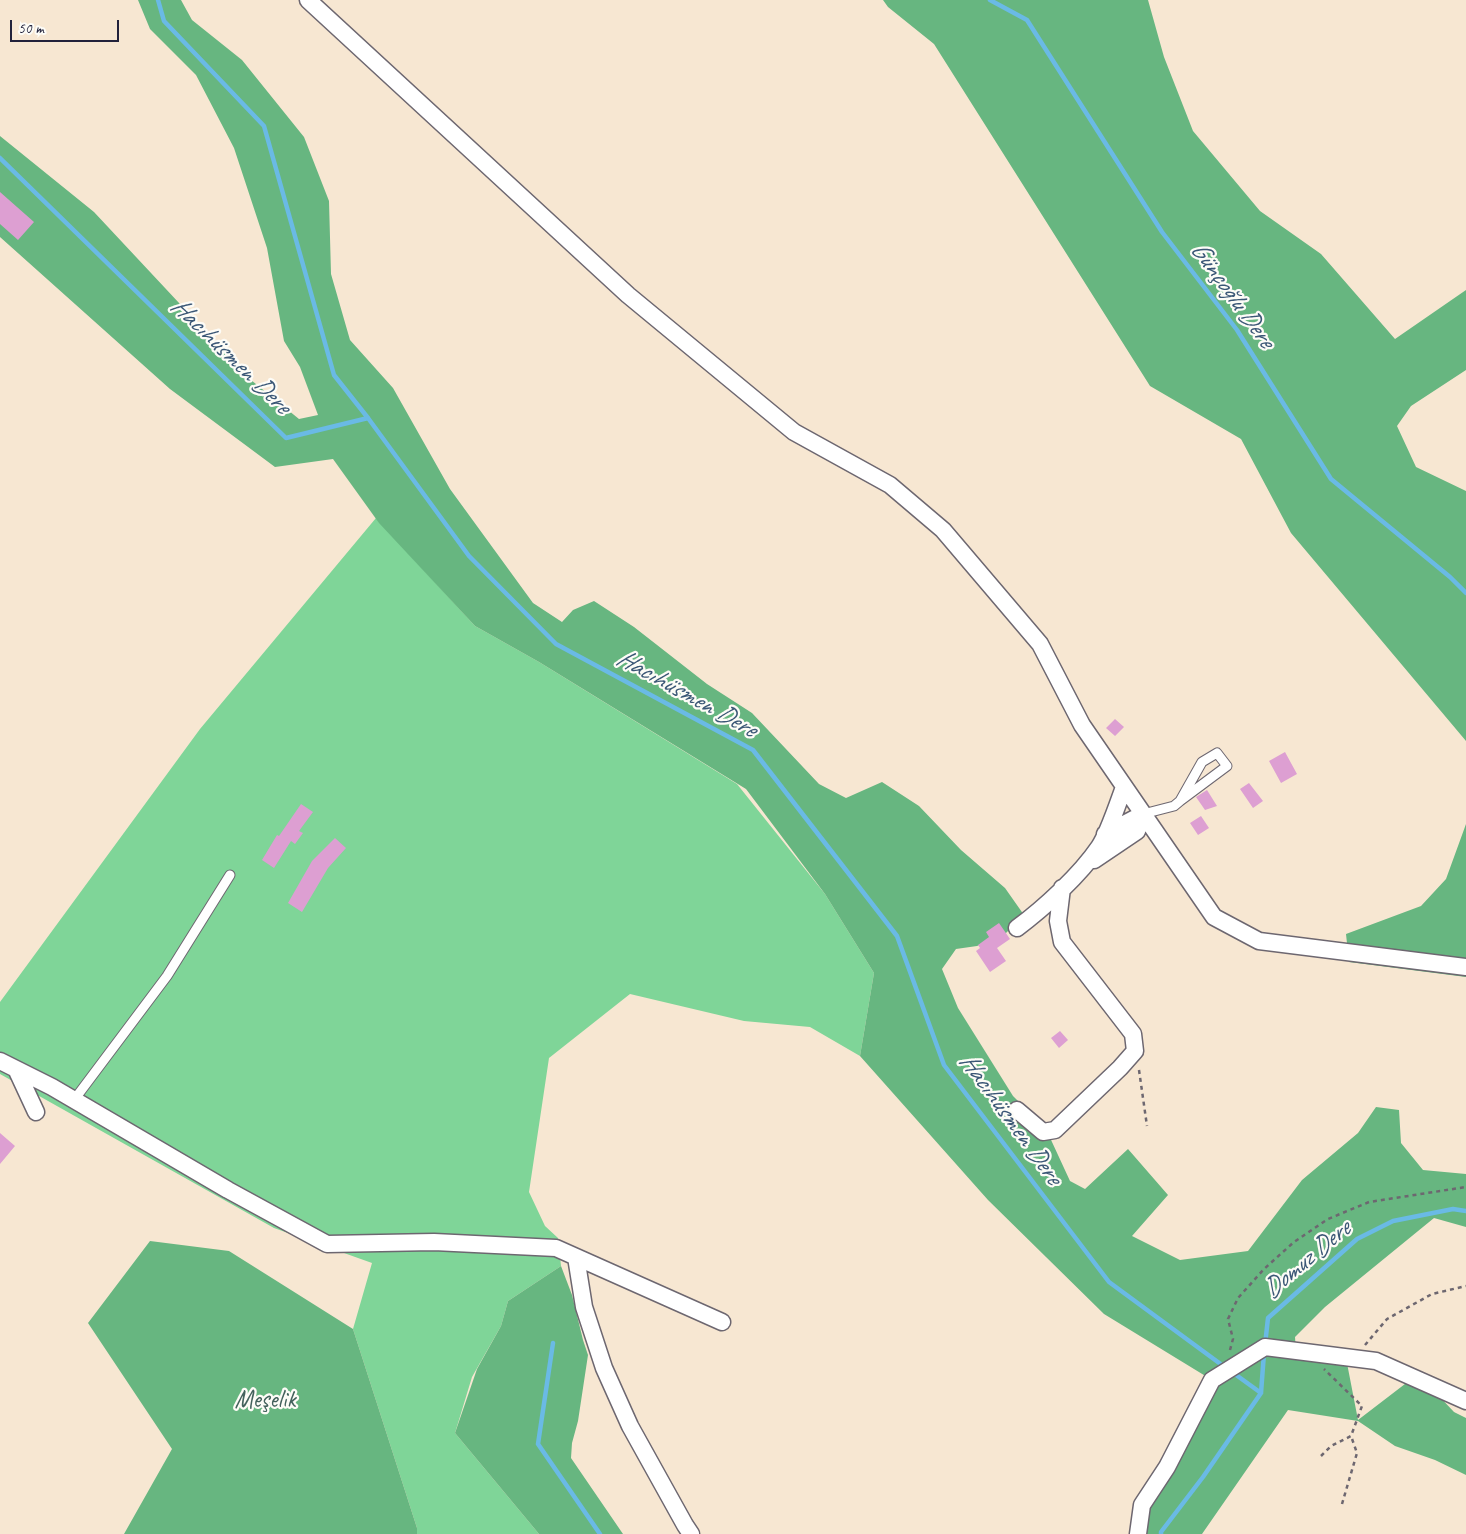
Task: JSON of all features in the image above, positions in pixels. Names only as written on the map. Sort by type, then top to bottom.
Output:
[{"type":"street","points":[[308,0],[628,295],[794,432],[890,485],[944,530],[1040,644],[1082,724],[1214,917],[1259,941],[1466,967]]},
{"type":"street","points":[[1017,928],[1037,913],[1081,869],[1100,846],[1124,787]]},
{"type":"street","points":[[1105,834],[1143,814]]},
{"type":"street","points":[[1081,869],[1137,831],[1143,814]]},
{"type":"street","points":[[1017,1110],[1043,1132],[1055,1130],[1120,1068],[1135,1051],[1133,1034],[1062,942],[1058,921],[1062,888]]},
{"type":"street","points":[[0,1061],[74,1100],[228,1190],[327,1244],[434,1242],[556,1248],[722,1322]]},
{"type":"street","points":[[16,1069],[36,1112]]},
{"type":"street","points":[[576,1257],[584,1307],[604,1368],[630,1426],[691,1534]]},
{"type":"street","points":[[1138,1534],[1142,1505],[1167,1466],[1212,1380],[1265,1347],[1376,1361],[1466,1401]]},
{"type":"lane","points":[[1143,814],[1174,806],[1227,766],[1217,753],[1202,762],[1180,801]]},
{"type":"lane","points":[[74,1100],[166,976],[230,875]]},
{"type":"path","points":[[1135,1051],[1147,1126]]},
{"type":"path","points":[[1226,1372],[1233,1339],[1228,1319],[1238,1298],[1264,1269],[1294,1242],[1328,1219],[1369,1202],[1466,1186]]},
{"type":"path","points":[[1346,1358],[1364,1346],[1387,1319],[1432,1294],[1466,1286]]},
{"type":"path","points":[[1307,1352],[1362,1406],[1351,1436],[1357,1453],[1342,1504]]},
{"type":"path","points":[[1321,1456],[1330,1446],[1351,1436]]},
{"type":"green space","points":[[138,0],[181,0],[192,20],[242,60],[304,137],[329,201],[331,274],[350,340],[393,388],[450,489],[533,603],[562,622],[573,610],[594,601],[634,627],[707,684],[752,713],[819,784],[846,798],[882,782],[919,806],[961,850],[1005,888],[1024,915],[1003,936],[977,946],[956,949],[942,969],[958,1008],[1013,1096],[1046,1129],[1070,1181],[1085,1189],[1128,1149],[1168,1195],[1132,1236],[1180,1260],[1248,1251],[1302,1180],[1358,1133],[1376,1107],[1399,1110],[1401,1143],[1423,1170],[1466,1174],[1466,1227],[1434,1218],[1325,1307],[1295,1337],[1296,1351],[1346,1358],[1358,1420],[1418,1374],[1454,1412],[1466,1418],[1466,1475],[1435,1460],[1395,1446],[1358,1421],[1288,1410],[1202,1534],[1138,1534],[1142,1505],[1212,1380],[1104,1314],[988,1200],[860,1056],[874,973],[825,894],[746,789],[539,662],[475,626],[379,523],[333,459],[275,467],[170,389],[0,237],[0,136],[94,212],[251,380],[299,419],[318,415],[300,367],[284,341],[267,248],[234,148],[196,75],[150,29]]},
{"type":"green space","points":[[883,0],[1148,0],[1164,57],[1193,131],[1260,211],[1321,254],[1395,339],[1466,290],[1466,370],[1411,406],[1397,426],[1416,467],[1466,491],[1466,741],[1291,533],[1241,439],[1150,386],[934,44],[888,7]]},
{"type":"green space","points":[[376,518],[475,626],[539,662],[737,784],[825,894],[874,973],[860,1056],[810,1027],[744,1021],[630,994],[549,1058],[529,1192],[545,1226],[558,1238],[561,1266],[508,1301],[501,1326],[472,1377],[455,1433],[539,1534],[417,1534],[417,1528],[353,1329],[372,1263],[274,1228],[0,1074],[0,1002],[200,729]]},
{"type":"green space","points":[[1466,824],[1466,977],[1349,962],[1346,934],[1421,906],[1446,879]]},
{"type":"green space","name":"Meşelik","points":[[150,1241],[229,1251],[353,1329],[417,1528],[417,1534],[124,1534],[172,1449],[88,1323]]},
{"type":"green space","points":[[561,1266],[572,1295],[588,1355],[571,1458],[623,1534],[539,1534],[455,1433],[477,1369],[501,1326],[508,1301]]},
{"type":"building","points":[[0,192],[34,222],[18,240],[0,224]]},
{"type":"building","points":[[1115,719],[1124,727],[1115,736],[1106,728]]},
{"type":"building","points":[[1285,752],[1297,774],[1281,783],[1269,761]]},
{"type":"building","points":[[1249,783],[1263,801],[1253,808],[1240,789]]},
{"type":"building","points":[[1207,790],[1217,806],[1205,810],[1196,797]]},
{"type":"building","points":[[301,804],[313,812],[299,831],[303,833],[295,844],[291,841],[274,868],[262,860],[277,835],[279,836]]},
{"type":"building","points":[[1201,816],[1209,828],[1198,835],[1190,823]]},
{"type":"building","points":[[335,838],[346,848],[328,868],[302,912],[288,903],[312,861]]},
{"type":"building","points":[[999,923],[1010,939],[997,948],[1006,961],[990,972],[976,951],[980,948],[978,945],[989,937],[986,932]]},
{"type":"building","points":[[1060,1031],[1068,1040],[1059,1048],[1051,1038]]},
{"type":"building","points":[[0,1133],[15,1146],[0,1164]]},
{"type":"waterway","points":[[158,0],[164,21],[264,126],[334,375],[368,418]]},
{"type":"waterway","name":"Günçoğlu Dere","points":[[990,0],[1027,20],[1162,232],[1237,330],[1331,479],[1450,577],[1466,593]]},
{"type":"waterway","name":"Hacıhüsmen Dere","points":[[0,158],[286,438],[368,418],[469,556],[556,644],[753,750],[897,936],[944,1065],[1109,1282],[1226,1368]]},
{"type":"waterway","name":"Domuz Dere","points":[[1265,1345],[1268,1318],[1357,1239],[1393,1221],[1453,1209],[1466,1211]]},
{"type":"waterway","points":[[553,1343],[538,1444],[600,1534]]},
{"type":"waterway","name":"Domuz Dere","points":[[1161,1534],[1261,1393],[1264,1353]]},
{"type":"waterway","name":"Hacıhüsmen Dere","points":[[1232,1372],[1261,1393]]}]
